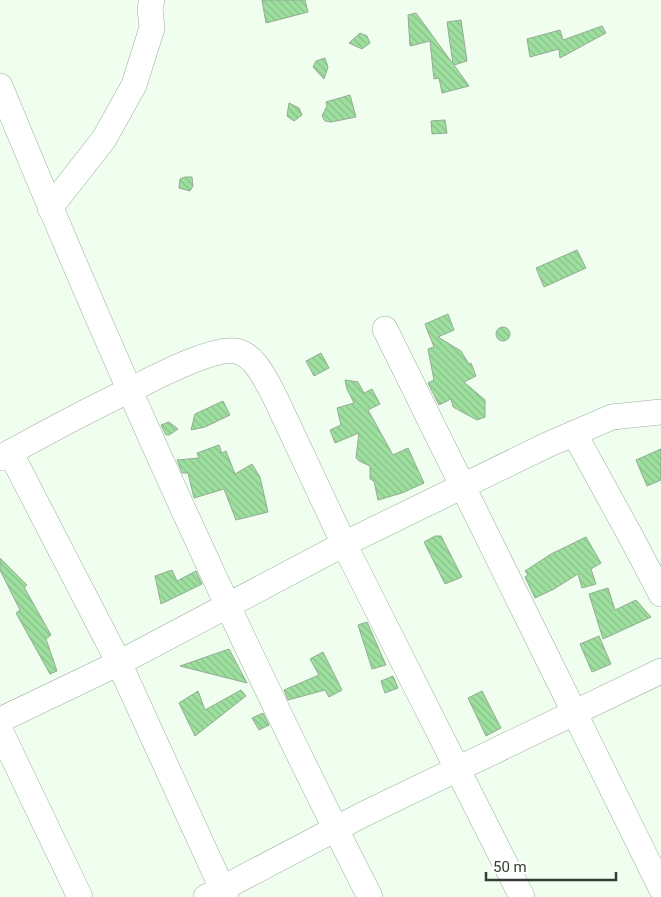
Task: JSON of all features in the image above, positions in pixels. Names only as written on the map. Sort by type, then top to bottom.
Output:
[{"type":"street","points":[[50,208],[104,139],[134,85],[152,28],[149,3]]},
{"type":"street","points":[[0,86],[78,276],[228,606],[335,829],[370,897]]},
{"type":"street","points":[[385,329],[661,888]]},
{"type":"street","points":[[522,897],[456,769],[344,544],[273,393],[261,371],[251,360],[237,351],[222,352],[176,368],[95,406],[5,455],[119,663],[218,894],[335,829],[456,769],[661,671]]},
{"type":"street","points":[[0,720],[119,663],[344,544],[574,433],[612,417],[661,412]]},
{"type":"street","points":[[574,433],[661,594]]},
{"type":"street","points":[[0,730],[80,897]]},
{"type":"building","points":[[262,0],[305,0],[308,12],[266,23]]},
{"type":"building","points":[[416,13],[453,64],[447,22],[461,20],[467,61],[454,65],[469,86],[442,93],[439,78],[434,79],[430,41],[410,46],[408,15]]},
{"type":"building","points":[[602,26],[606,33],[560,58],[559,49],[530,57],[527,39],[560,30],[563,40]]},
{"type":"building","points":[[360,33],[367,36],[370,43],[362,49],[349,43]]},
{"type":"building","points":[[325,58],[328,67],[324,79],[313,67],[316,61]]},
{"type":"building","points":[[350,95],[356,117],[331,122],[325,121],[322,116],[327,106],[326,102]]},
{"type":"building","points":[[289,103],[299,108],[302,115],[294,121],[287,116]]},
{"type":"building","points":[[445,120],[447,133],[432,134],[431,121]]},
{"type":"building","points":[[192,177],[193,186],[190,191],[179,188],[180,179]]},
{"type":"building","points":[[577,250],[586,268],[544,287],[536,268]]},
{"type":"building","points":[[448,314],[454,330],[438,337],[461,351],[469,364],[471,363],[476,376],[464,382],[485,400],[485,417],[477,420],[453,407],[451,399],[439,405],[428,383],[434,380],[428,349],[434,347],[425,324]]},
{"type":"building","points":[[503,327],[508,329],[510,334],[508,339],[503,341],[498,339],[496,334],[498,329]]},
{"type":"building","points":[[321,353],[329,368],[314,376],[306,361]]},
{"type":"building","points":[[345,380],[358,382],[364,393],[372,389],[380,404],[368,410],[393,455],[408,448],[424,483],[402,493],[378,500],[374,481],[370,479],[370,466],[356,458],[359,433],[335,443],[330,430],[341,425],[337,408],[354,403]]},
{"type":"building","points":[[223,401],[230,415],[205,427],[191,430],[195,414]]},
{"type":"building","points":[[169,422],[178,429],[166,435],[161,425]]},
{"type":"building","points":[[219,445],[222,453],[226,451],[235,474],[252,464],[260,477],[268,512],[236,520],[224,489],[194,498],[188,473],[182,473],[177,460],[199,458],[197,453]]},
{"type":"building","points":[[661,449],[661,480],[647,486],[636,460]]},
{"type":"building","points":[[435,536],[441,536],[462,577],[445,584],[424,542]]},
{"type":"building","points":[[586,537],[601,563],[591,569],[596,584],[582,588],[578,574],[535,598],[525,577],[528,575],[525,571],[551,554]]},
{"type":"building","points":[[0,558],[27,585],[24,587],[51,635],[46,639],[57,671],[50,674],[16,613],[20,610],[0,570]]},
{"type":"building","points":[[172,570],[177,581],[196,571],[202,584],[161,604],[155,576]]},
{"type":"building","points":[[608,588],[615,610],[636,600],[651,617],[603,639],[589,594]]},
{"type":"building","points":[[367,622],[386,665],[372,669],[358,625]]},
{"type":"building","points":[[599,636],[611,664],[592,672],[580,644]]},
{"type":"building","points":[[229,649],[247,683],[180,666]]},
{"type":"building","points":[[323,652],[342,690],[329,697],[325,690],[288,700],[284,690],[319,675],[310,659]]},
{"type":"building","points":[[393,676],[398,688],[385,693],[381,681]]},
{"type":"building","points":[[241,690],[246,696],[195,736],[179,703],[198,691],[205,710]]},
{"type":"building","points":[[482,691],[501,728],[486,736],[468,698]]},
{"type":"building","points":[[263,713],[269,725],[259,730],[252,718]]}]
